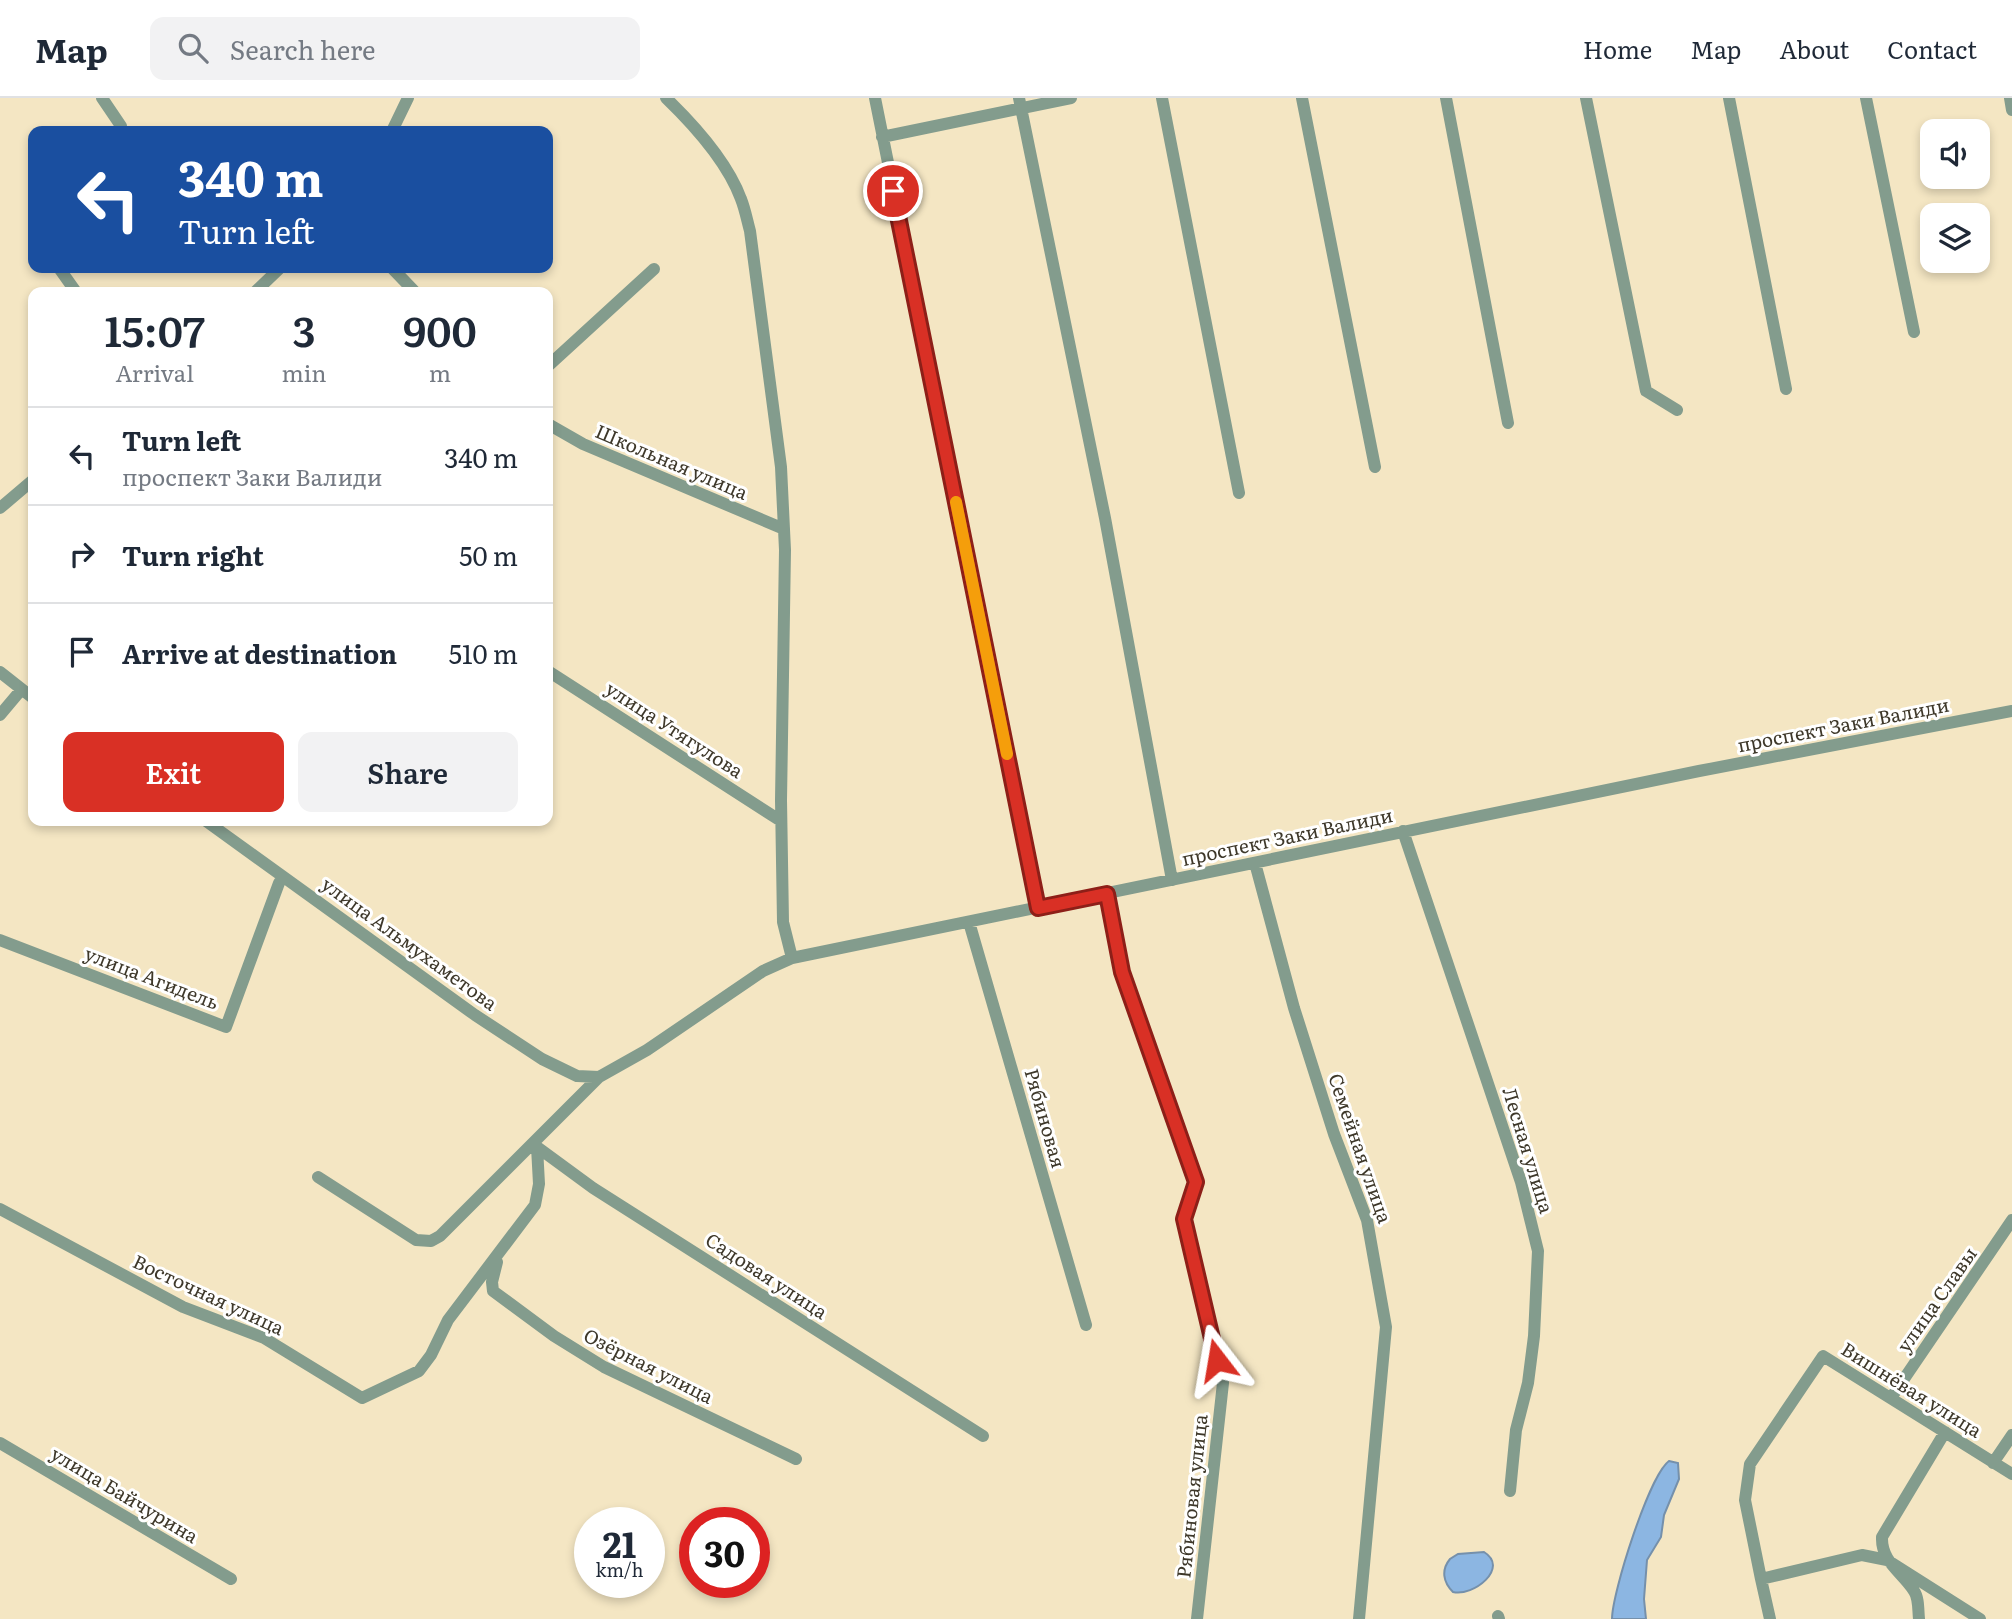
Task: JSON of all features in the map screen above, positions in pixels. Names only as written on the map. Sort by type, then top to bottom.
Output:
[{"type":"street","points":[[102,98],[121,126]]},
{"type":"street","points":[[394,126],[408,98]]},
{"type":"street","points":[[666,98],[723,165],[741,198],[750,231],[781,467],[784,529],[781,821],[783,922],[792,958]]},
{"type":"street","points":[[875,98],[1038,908]]},
{"type":"street","points":[[882,137],[1020,103],[1070,98]]},
{"type":"street","points":[[1162,98],[1239,493]]},
{"type":"street","points":[[1302,98],[1375,467]]},
{"type":"street","points":[[1446,98],[1508,423]]},
{"type":"street","points":[[1586,98],[1646,391],[1677,410]]},
{"type":"street","points":[[1729,98],[1786,389]]},
{"type":"street","points":[[1866,98],[1914,332]]},
{"type":"street","points":[[2010,98],[2012,110]]},
{"type":"street","points":[[1020,103],[1105,518],[1172,880]]},
{"type":"street","points":[[553,361],[654,269]]},
{"type":"street","points":[[260,287],[275,273]]},
{"type":"street","points":[[397,273],[410,287]]},
{"type":"street","name":"Школьная улица","points":[[553,427],[583,444],[784,529]]},
{"type":"street","points":[[0,508],[28,484]]},
{"type":"street","points":[[0,672],[28,695]]},
{"type":"street","name":"улица Утягулова","points":[[553,674],[781,821]]},
{"type":"street","points":[[0,715],[21,690]]},
{"type":"street","name":"проспект Заки Валиди","points":[[317,1177],[416,1240],[431,1241],[440,1236],[535,1145],[599,1077],[647,1050],[763,971],[792,958],[1403,831],[2012,711]]},
{"type":"street","name":"улица Альмухаметова","points":[[225,826],[475,1015],[542,1059],[576,1076],[599,1077]]},
{"type":"street","name":"Лесная улица","points":[[1403,831],[1521,1182],[1538,1251],[1534,1336],[1528,1383],[1516,1430],[1510,1491]]},
{"type":"street","name":"Семейная улица","points":[[1255,863],[1298,1021],[1334,1134],[1367,1220],[1386,1327],[1359,1619]]},
{"type":"street","name":"улица Агидель","points":[[0,940],[226,1027],[279,883]]},
{"type":"street","name":"Рябиновая улица","points":[[1107,894],[1122,972],[1196,1182],[1184,1219],[1223,1383],[1197,1619]]},
{"type":"street","name":"Рябиновая","points":[[969,922],[1086,1325]]},
{"type":"street","points":[[498,1256],[535,1205],[539,1184],[535,1145]]},
{"type":"street","name":"Садовая улица","points":[[535,1145],[593,1188],[983,1436]]},
{"type":"street","name":"Восточная улица","points":[[0,1209],[183,1307],[264,1338],[362,1398],[419,1371],[431,1355],[448,1320],[498,1256]]},
{"type":"street","name":"улица Славы","points":[[1891,1398],[2012,1220]]},
{"type":"street","name":"Озёрная улица","points":[[498,1256],[492,1282],[493,1291],[503,1301],[554,1336],[604,1367],[796,1459]]},
{"type":"street","name":"Вишнёвая улица","points":[[1761,1579],[1745,1500],[1750,1464],[1823,1356],[2012,1474]]},
{"type":"street","points":[[1919,1619],[1916,1593],[1887,1560],[1882,1547],[1882,1537],[1945,1432]]},
{"type":"street","points":[[1993,1463],[2012,1435]]},
{"type":"street","name":"улица Байчурина","points":[[0,1443],[231,1579]]},
{"type":"street","points":[[1770,1619],[1761,1579],[1862,1555],[1887,1560],[1980,1619]]},
{"type":"water","points":[[1669,1461],[1678,1463],[1679,1479],[1664,1515],[1661,1537],[1647,1560],[1644,1599],[1646,1619],[1612,1619],[1618,1585],[1642,1511],[1661,1471]]},
{"type":"water","points":[[1484,1552],[1491,1559],[1493,1566],[1486,1580],[1470,1590],[1453,1592],[1444,1576],[1450,1559],[1458,1554]]},
{"type":"slow traffic","points":[[956,502],[1007,754]]},
{"type":"route","points":[[893,191],[1038,908],[1107,894],[1122,972],[1160,1087],[1196,1182],[1184,1219],[1217,1360]]}]
